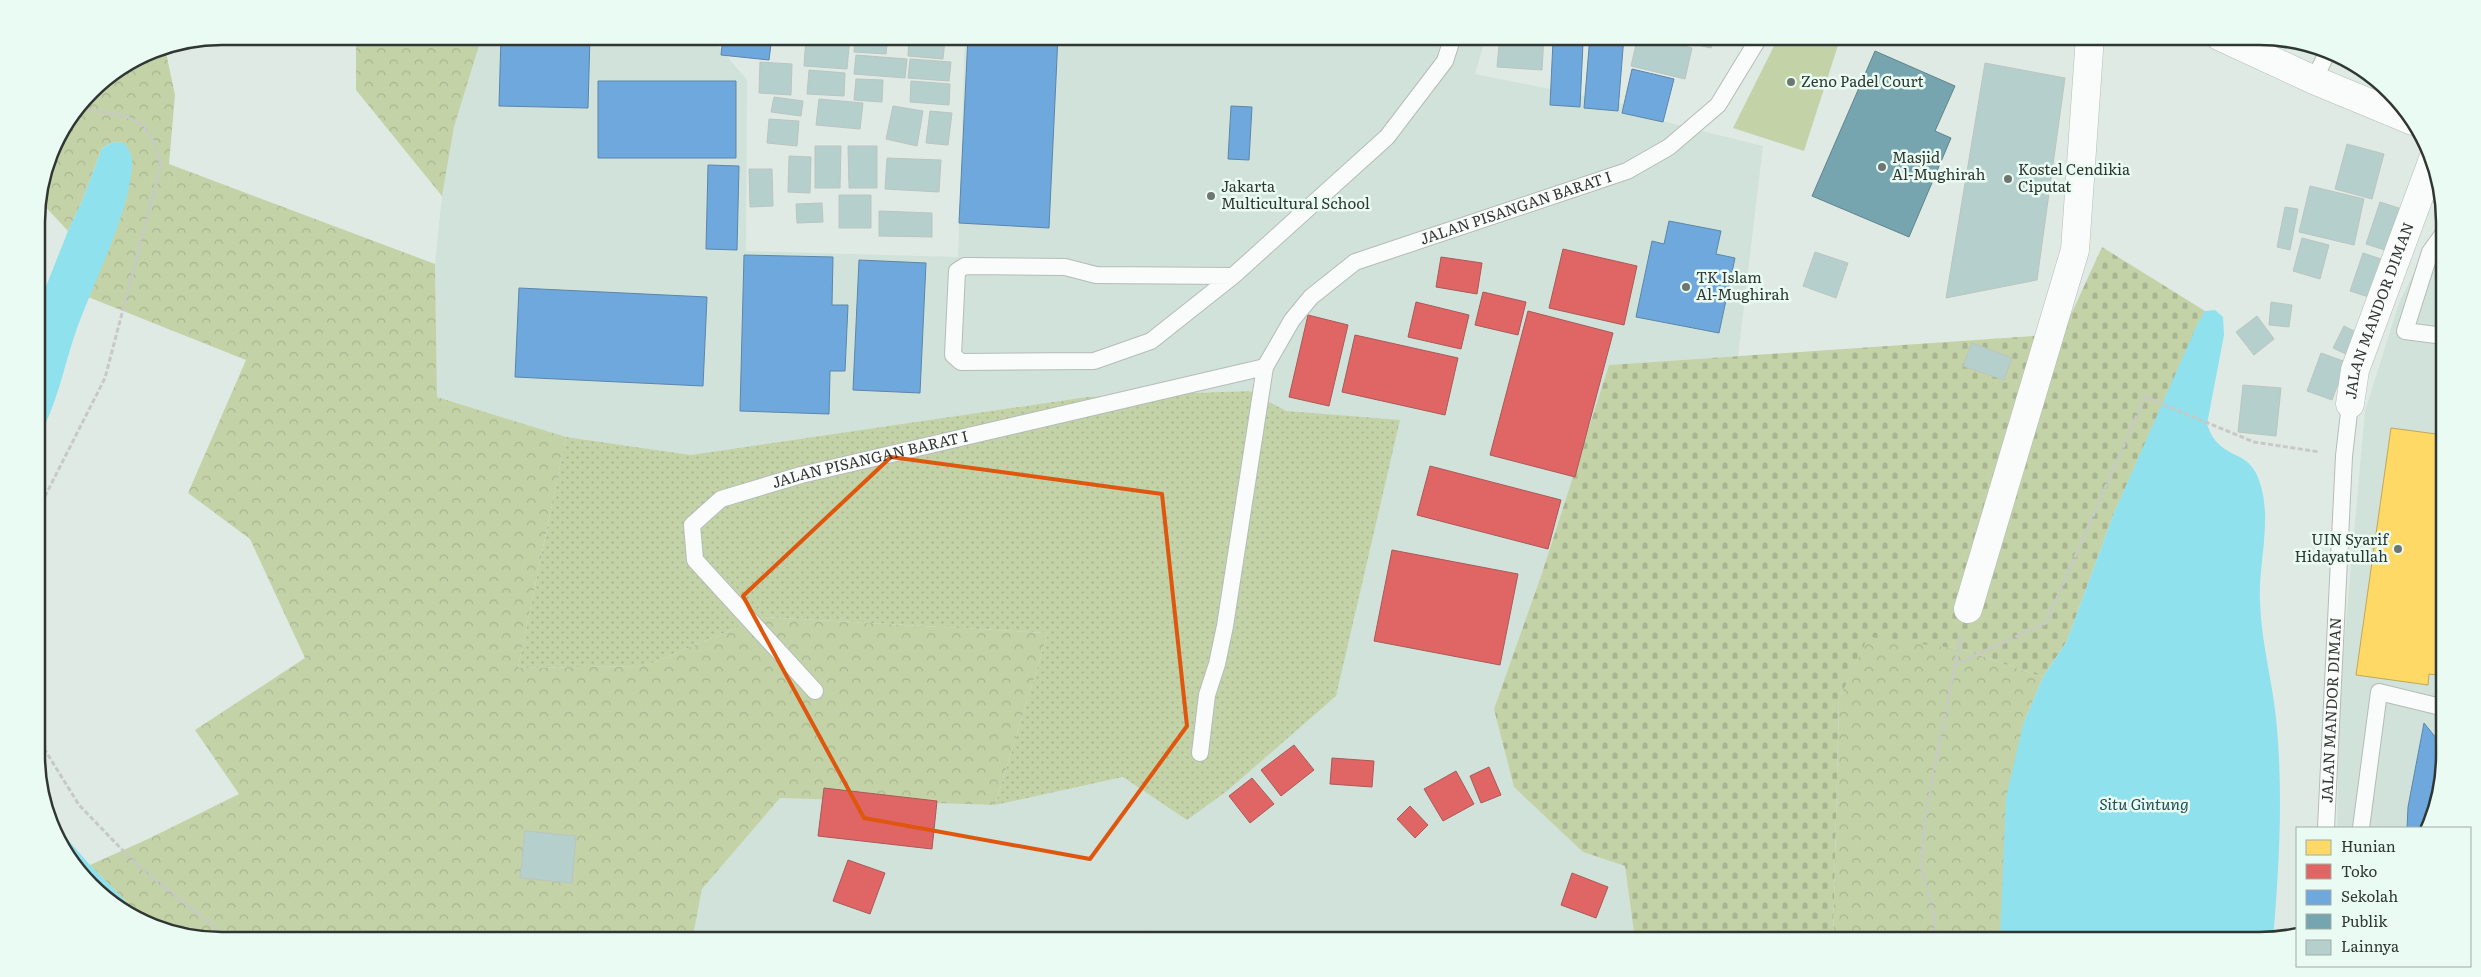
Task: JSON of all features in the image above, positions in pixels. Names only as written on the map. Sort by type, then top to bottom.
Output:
[{"type":"street","points":[[1968,609],[2075,250],[2089,45]]},
{"type":"street","points":[[2238,45],[2314,80],[2399,114]]},
{"type":"street","name":"JALAN MANDOR DIMAN","points":[[2350,404],[2354,370],[2429,171]]},
{"type":"lane","points":[[1233,276],[1096,275],[1065,266],[966,266],[957,270],[953,355],[961,362],[1094,361],[1151,341],[1233,276],[1387,137],[1445,61],[1451,45]]},
{"type":"lane","name":"JALAN PISANGAN BARAT I","points":[[1200,752],[1207,695],[1217,664],[1225,626],[1265,367],[1292,320],[1311,297],[1355,262],[1626,171],[1669,147],[1718,105],[1755,45]]},
{"type":"lane","points":[[2314,80],[2324,58]]},
{"type":"lane","points":[[2436,244],[2430,252],[2404,330],[2436,335]]},
{"type":"lane","name":"JALAN PISANGAN BARAT I","points":[[814,691],[695,560],[692,526],[721,499],[801,475],[1265,367]]},
{"type":"lane","name":"JALAN MANDOR DIMAN","points":[[2326,827],[2344,456],[2350,404]]},
{"type":"lane","points":[[2361,827],[2379,692],[2436,706]]},
{"type":"path","points":[[45,496],[105,378],[161,165],[156,144],[145,126],[125,115],[85,110]]},
{"type":"path","points":[[1954,664],[2046,623],[2145,397],[2254,442],[2344,456]]},
{"type":"path","points":[[1935,932],[1933,912],[1921,867],[1925,816],[1954,664],[1968,609]]},
{"type":"path","points":[[45,750],[79,805],[136,864],[221,932]]},
{"type":"highlighted area","points":[[891,457],[1162,494],[1187,726],[1090,859],[864,818],[743,596]]},
{"type":"shaded area","points":[[479,45],[718,45],[747,80],[746,251],[958,257],[965,45],[1483,45],[1475,74],[1624,104],[1622,111],[1763,146],[1738,356],[1609,365],[1542,573],[1494,709],[1583,852],[1625,866],[1634,932],[694,932],[702,889],[780,798],[995,805],[1123,777],[1187,819],[1249,391],[1087,397],[691,455],[566,437],[437,397],[435,264],[442,196],[454,127]]},
{"type":"shaded area","points":[[2304,51],[2316,54],[2345,68]]},
{"type":"shaded area","name":"UIN Syarif Hidayatullah","points":[[2436,228],[2436,766],[2430,801],[2420,827],[2337,827],[2340,688],[2365,411],[2399,303]]},
{"type":"green space","points":[[356,45],[479,45],[454,127],[442,196],[356,90]]},
{"type":"green space","name":"Zeno Padel Court","points":[[1774,45],[1838,45],[1804,151],[1733,128]]},
{"type":"green space","points":[[166,54],[175,95],[169,164],[435,264],[437,397],[566,437],[518,668],[645,666],[763,617],[1048,633],[995,805],[780,798],[702,889],[694,932],[211,932],[165,923],[130,905],[90,865],[239,794],[195,730],[305,658],[250,539],[188,493],[246,360],[88,297],[123,208],[124,143],[114,142],[102,148],[83,199],[68,231],[46,207],[54,165],[63,144],[82,114],[105,89],[144,63]]},
{"type":"green space","points":[[2102,247],[2205,311],[2114,513],[2067,641],[2043,677],[1961,649],[1868,637],[1839,699],[1833,932],[1634,932],[1625,866],[1583,852],[1514,787],[1494,709],[1542,573],[1609,365],[2062,334]]},
{"type":"green space","points":[[1249,391],[1286,411],[1400,420],[1336,696],[1227,791],[1187,820],[1123,777],[995,805],[1048,633],[763,617],[645,666],[518,668],[566,437],[691,455],[1087,397]]},
{"type":"green space","points":[[1868,636],[1961,649],[2043,677],[2023,725],[2001,932],[1833,932],[1839,699]]},
{"type":"water","points":[[114,142],[124,143],[131,155],[132,161],[129,188],[116,231],[81,317],[45,424],[45,289],[83,199],[102,148]]},
{"type":"water","name":"Situ Gintung","points":[[2215,310],[2223,317],[2224,335],[2207,424],[2212,435],[2224,449],[2251,465],[2262,488],[2264,504],[2265,520],[2260,601],[2275,712],[2280,781],[2274,931],[2000,932],[2006,798],[2023,725],[2043,677],[2067,641],[2114,513],[2197,325],[2205,311]]},
{"type":"water","points":[[65,836],[130,905],[105,888],[89,872]]},
{"type":"building: Hunian","points":[[2391,428],[2436,434],[2436,675],[2429,674],[2428,685],[2356,675]]},
{"type":"building: Toko","points":[[1563,249],[1637,266],[1624,325],[1549,308]]},
{"type":"building: Toko","points":[[1441,257],[1482,263],[1477,294],[1436,287]]},
{"type":"building: Toko","points":[[1483,292],[1526,302],[1518,335],[1475,325]]},
{"type":"building: Toko","points":[[1416,302],[1469,315],[1461,349],[1408,337]]},
{"type":"building: Toko","points":[[1528,311],[1613,333],[1575,477],[1490,455]]},
{"type":"building: Toko","points":[[1308,315],[1348,325],[1329,406],[1289,397]]},
{"type":"building: Toko","points":[[1355,335],[1458,358],[1445,415],[1342,392]]},
{"type":"building: Toko","points":[[1430,466],[1561,500],[1548,549],[1417,515]]},
{"type":"building: Toko","points":[[1392,550],[1518,574],[1500,665],[1374,641]]},
{"type":"building: Toko","points":[[1294,745],[1314,770],[1281,796],[1261,770]]},
{"type":"building: Toko","points":[[1332,758],[1374,761],[1372,787],[1330,784]]},
{"type":"building: Toko","points":[[1489,767],[1501,795],[1481,803],[1470,776]]},
{"type":"building: Toko","points":[[1456,771],[1474,804],[1443,821],[1424,789]]},
{"type":"building: Toko","points":[[1252,778],[1274,804],[1250,823],[1229,796]]},
{"type":"building: Toko","points":[[824,788],[937,801],[932,849],[818,836]]},
{"type":"building: Toko","points":[[1410,806],[1428,825],[1415,838],[1397,819]]},
{"type":"building: Toko","points":[[848,860],[885,873],[870,914],[833,901]]},
{"type":"building: Toko","points":[[1572,873],[1608,887],[1596,918],[1561,905]]},
{"type":"building: Sekolah","points":[[501,45],[590,45],[588,108],[499,106]]},
{"type":"building: Sekolah","points":[[722,45],[771,45],[769,60],[721,55]]},
{"type":"building: Sekolah","points":[[968,45],[1058,45],[1049,228],[959,223]]},
{"type":"building: Sekolah","points":[[1553,45],[1583,45],[1580,107],[1550,105]]},
{"type":"building: Sekolah","points":[[1589,45],[1623,45],[1618,111],[1584,108]]},
{"type":"building: Sekolah","points":[[1632,69],[1674,79],[1663,122],[1622,113]]},
{"type":"building: Sekolah","points":[[598,81],[736,81],[736,158],[598,158]]},
{"type":"building: Sekolah","points":[[1231,106],[1252,107],[1249,160],[1228,159]]},
{"type":"building: Sekolah","points":[[708,165],[739,166],[737,250],[706,249]]},
{"type":"building: Sekolah","name":"TK Islam Al-Mughirah","points":[[1669,221],[1721,231],[1716,254],[1735,258],[1719,333],[1636,317],[1652,241],[1664,244]]},
{"type":"building: Sekolah","points":[[744,255],[833,257],[832,305],[848,305],[845,371],[830,371],[829,414],[740,411]]},
{"type":"building: Sekolah","points":[[859,260],[926,263],[920,393],[853,390]]},
{"type":"building: Sekolah","points":[[519,288],[707,297],[703,386],[515,377]]},
{"type":"building: Sekolah","points":[[2424,723],[2436,738],[2436,766],[2430,801],[2420,827],[2407,827],[2408,807]]},
{"type":"building: Publik","name":"Masjid Al-Mughirah","points":[[1875,51],[1955,86],[1935,131],[1951,138],[1909,237],[1812,196]]},
{"type":"building: Lainnya","points":[[805,45],[849,45],[847,69],[804,66]]},
{"type":"building: Lainnya","points":[[854,45],[887,45],[886,54],[854,52]]},
{"type":"building: Lainnya","points":[[909,45],[944,45],[943,59],[908,56]]},
{"type":"building: Lainnya","points":[[1499,45],[1543,45],[1542,70],[1497,67]]},
{"type":"building: Lainnya","points":[[1636,45],[1678,45],[1692,48],[1685,79],[1631,66]]},
{"type":"building: Lainnya","points":[[1697,45],[1712,45],[1711,48]]},
{"type":"building: Lainnya","points":[[856,55],[907,59],[905,78],[854,74]]},
{"type":"building: Lainnya","points":[[910,59],[951,62],[949,81],[908,78]]},
{"type":"building: Lainnya","points":[[760,62],[792,64],[791,95],[759,93]]},
{"type":"building: Lainnya","name":"Kostel Cendikia Ciputat","points":[[1985,63],[2065,78],[2037,280],[1946,298]]},
{"type":"building: Lainnya","points":[[809,70],[845,73],[844,96],[807,94]]},
{"type":"building: Lainnya","points":[[856,79],[883,80],[882,102],[854,100]]},
{"type":"building: Lainnya","points":[[911,81],[950,84],[949,105],[910,102]]},
{"type":"building: Lainnya","points":[[774,97],[803,101],[801,116],[771,112]]},
{"type":"building: Lainnya","points":[[819,99],[863,103],[860,129],[816,125]]},
{"type":"building: Lainnya","points":[[893,106],[923,111],[917,146],[886,139]]},
{"type":"building: Lainnya","points":[[930,111],[952,113],[948,145],[926,143]]},
{"type":"building: Lainnya","points":[[769,119],[799,121],[797,146],[767,143]]},
{"type":"building: Lainnya","points":[[2347,144],[2384,154],[2372,199],[2335,189]]},
{"type":"building: Lainnya","points":[[815,146],[841,146],[840,188],[815,188]]},
{"type":"building: Lainnya","points":[[848,146],[877,146],[877,188],[849,188]]},
{"type":"building: Lainnya","points":[[789,156],[811,157],[810,193],[788,192]]},
{"type":"building: Lainnya","points":[[887,158],[941,160],[939,192],[885,189]]},
{"type":"building: Lainnya","points":[[749,169],[772,169],[773,206],[750,207]]},
{"type":"building: Lainnya","points":[[2310,186],[2364,199],[2354,245],[2299,232]]},
{"type":"building: Lainnya","points":[[839,195],[871,195],[871,228],[839,228]]},
{"type":"building: Lainnya","points":[[2380,202],[2405,210],[2391,252],[2366,244]]},
{"type":"building: Lainnya","points":[[822,203],[823,222],[797,223],[796,204]]},
{"type":"building: Lainnya","points":[[2285,207],[2298,209],[2290,250],[2277,247]]},
{"type":"building: Lainnya","points":[[879,211],[932,213],[932,237],[879,236]]},
{"type":"building: Lainnya","points":[[2302,238],[2329,245],[2320,279],[2293,271]]},
{"type":"building: Lainnya","points":[[1815,252],[1848,263],[1836,298],[1803,286]]},
{"type":"building: Lainnya","points":[[2363,253],[2390,262],[2378,300],[2350,291]]},
{"type":"building: Lainnya","points":[[2271,302],[2292,305],[2289,327],[2269,325]]},
{"type":"building: Lainnya","points":[[2257,316],[2274,339],[2254,355],[2236,332]]},
{"type":"building: Lainnya","points":[[2344,326],[2358,333],[2348,355],[2333,348]]},
{"type":"building: Lainnya","points":[[1972,343],[2012,358],[2004,380],[1963,366]]},
{"type":"building: Lainnya","points":[[2321,353],[2346,362],[2332,400],[2307,391]]},
{"type":"building: Lainnya","points":[[2243,385],[2281,388],[2276,436],[2238,432]]},
{"type":"building: Lainnya","points":[[525,831],[576,836],[572,883],[520,878]]},
{"type":"place","name":"Zeno Padel Court","points":[[1791,82]]},
{"type":"place","name":"Masjid Al-Mughirah","points":[[1882,167]]},
{"type":"place","name":"Kostel Cendikia Ciputat","points":[[2008,179]]},
{"type":"place","name":"Jakarta Multicultural School","points":[[1211,196]]},
{"type":"place","name":"TK Islam Al-Mughirah","points":[[1686,287]]},
{"type":"place","name":"UIN Syarif Hidayatullah","points":[[2398,549]]}]
